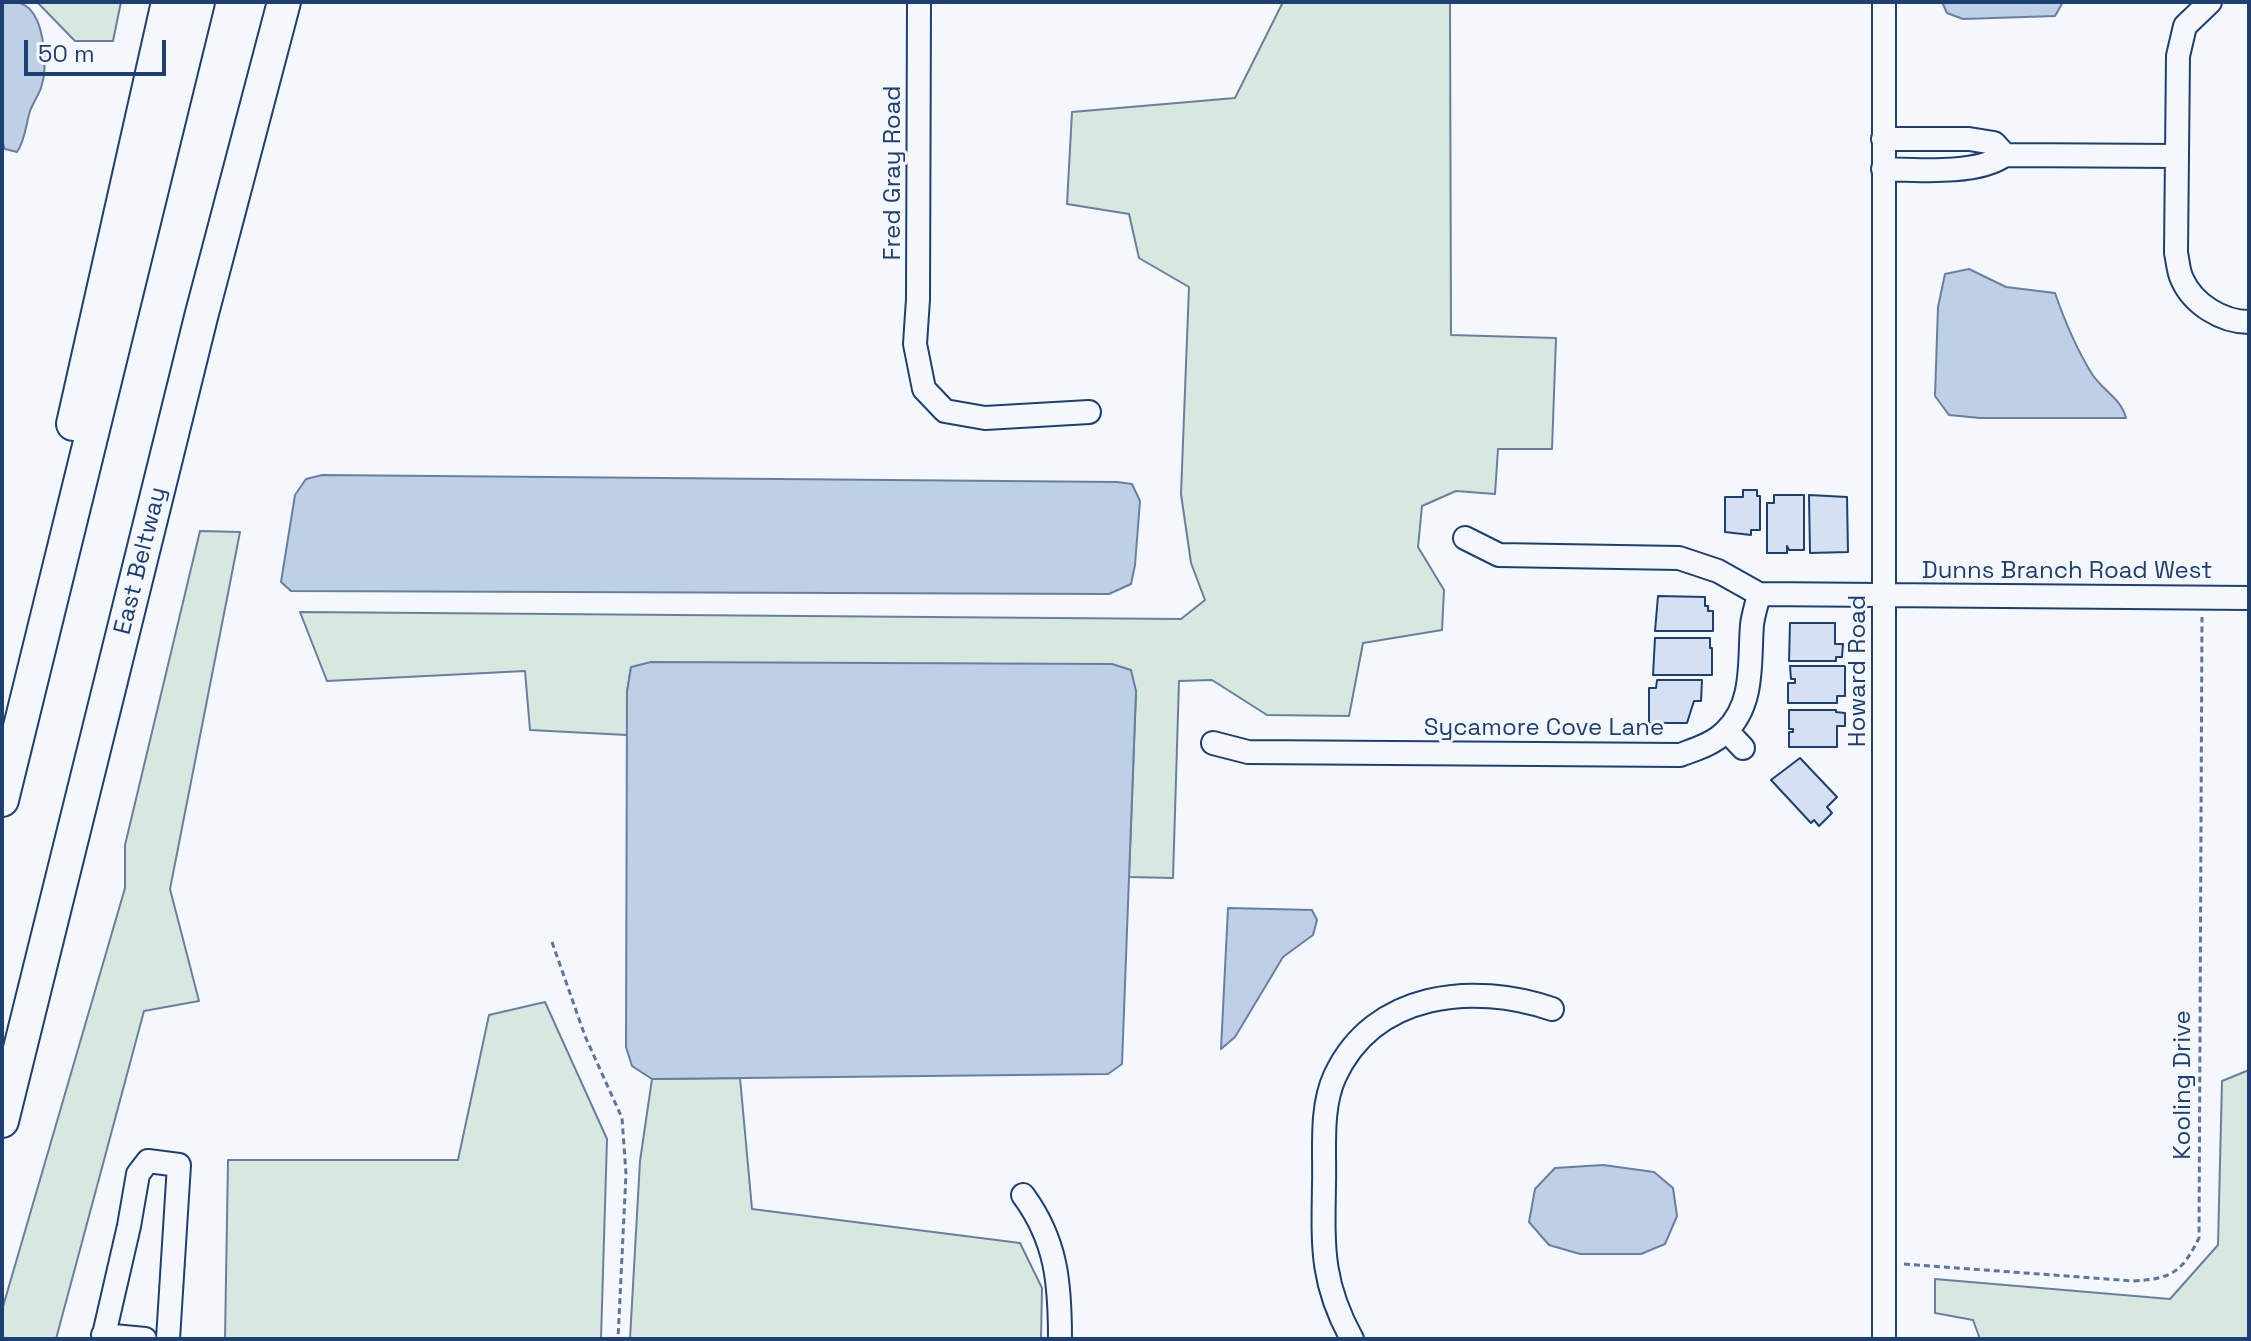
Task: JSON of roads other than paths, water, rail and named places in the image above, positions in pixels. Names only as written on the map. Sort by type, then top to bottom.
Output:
[{"type":"highway","points":[[2,772],[30,622],[91,339],[168,2]]},
{"type":"highway","points":[[2,800],[198,2]]},
{"type":"highway","name":"East Beltway","points":[[2,1121],[201,317],[284,2]]},
{"type":"street","name":"Fred Gray Road","points":[[919,2],[918,299],[915,344],[924,389],[945,411],[985,418],[1089,412]]},
{"type":"street","name":"Howard Road","points":[[1884,2],[1884,1339]]},
{"type":"street","points":[[2210,2],[2185,26],[2178,56],[2176,253],[2181,278],[2195,297],[2217,316],[2249,322]]},
{"type":"street","points":[[1883,139],[1969,139],[1994,143],[2005,155]]},
{"type":"street","points":[[1883,169],[1970,167],[1993,164],[2005,155],[2177,156]]},
{"type":"street","points":[[1465,538],[1499,555],[1679,558],[1718,571],[1759,594]]},
{"type":"street","name":"Dunns Branch Road West","points":[[1759,594],[2249,598]]},
{"type":"street","name":"Sycamore Cove Lane","points":[[1213,743],[1248,752],[1680,755],[1709,744],[1735,740],[1739,712],[1751,682],[1752,622],[1759,594]]},
{"type":"street","points":[[1352,1339],[1327,1281],[1323,1253],[1326,1113],[1333,1078],[1351,1048],[1377,1021],[1405,1007],[1440,997],[1520,998],[1552,1009]]},
{"type":"street","points":[[145,1339],[103,1337],[138,1174],[148,1161],[179,1165],[168,1339]]},
{"type":"street","points":[[1023,1195],[1036,1213],[1052,1251],[1060,1286],[1060,1339]]},
{"type":"water","points":[[2,2],[20,3],[32,12],[43,44],[43,79],[17,152],[5,149],[2,141]]},
{"type":"water","points":[[1942,2],[2063,2],[2055,16],[1963,19],[1947,13]]},
{"type":"water","points":[[1969,269],[2006,287],[2055,293],[2086,364],[2096,380],[2120,405],[2126,418],[1980,418],[1949,415],[1935,396],[1938,307],[1945,274]]},
{"type":"water","points":[[322,475],[1117,482],[1132,484],[1140,501],[1131,584],[1109,594],[291,591],[281,582],[295,495],[306,479]]},
{"type":"water","points":[[651,662],[1112,664],[1131,670],[1136,691],[1122,1064],[1108,1074],[652,1079],[632,1066],[626,1047],[627,692],[631,667]]},
{"type":"water","points":[[1228,908],[1312,910],[1317,920],[1313,935],[1283,957],[1235,1037],[1221,1049]]},
{"type":"water","points":[[1603,1165],[1654,1172],[1673,1188],[1677,1216],[1665,1244],[1641,1254],[1580,1254],[1549,1245],[1529,1222],[1535,1189],[1555,1168]]}]
